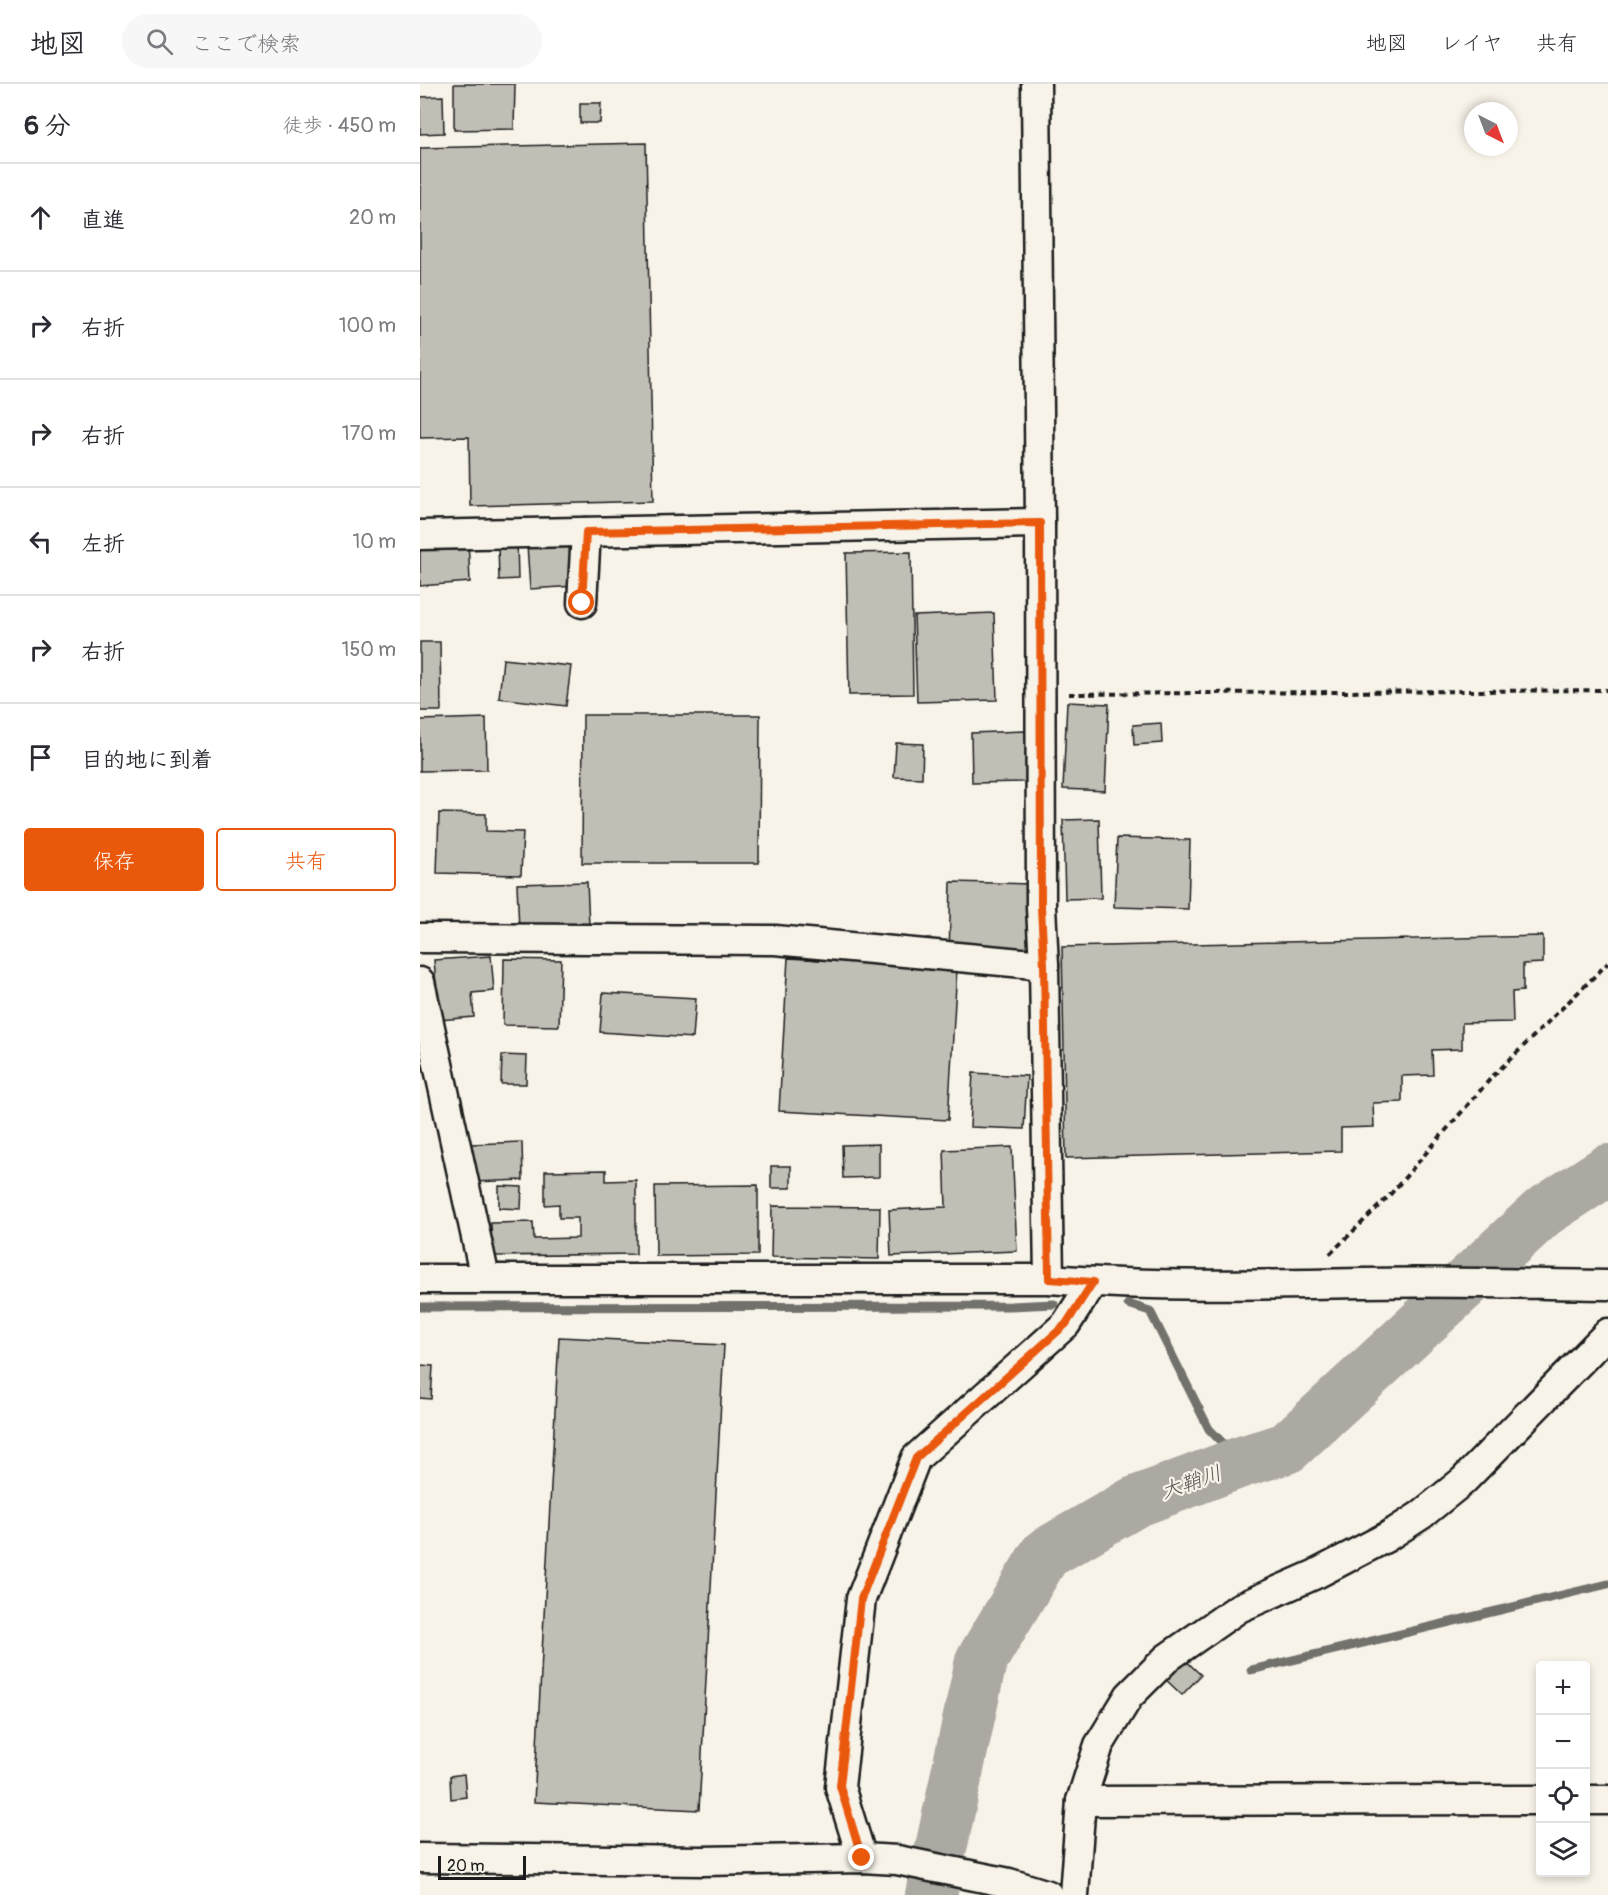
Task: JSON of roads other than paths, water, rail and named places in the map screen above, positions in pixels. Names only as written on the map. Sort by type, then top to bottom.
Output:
[{"type":"street","points":[[1036,84],[1041,907],[1049,1279]]},
{"type":"street","points":[[420,535],[1040,523]]},
{"type":"street","points":[[582,603],[586,532]]},
{"type":"street","points":[[420,938],[775,940],[1044,965]]},
{"type":"street","points":[[420,982],[485,1278]]},
{"type":"street","points":[[420,1279],[1049,1279],[1093,1282],[1305,1285],[1364,1282],[1608,1285]]},
{"type":"street","points":[[862,1858],[840,1786],[861,1599],[916,1458],[1066,1324],[1093,1282]]},
{"type":"street","points":[[1074,1895],[1081,1801],[1099,1745],[1129,1696],[1167,1658],[1239,1608],[1316,1574],[1387,1537],[1421,1515],[1463,1480],[1608,1333]]},
{"type":"street","points":[[1081,1801],[1536,1800]]},
{"type":"street","points":[[1590,1800],[1608,1800]]},
{"type":"street","points":[[420,1858],[702,1862],[862,1858],[897,1860],[1009,1883],[1046,1895]]},
{"type":"waterway","name":"大鞘川","points":[[931,1895],[981,1661],[1045,1554],[1135,1502],[1241,1462],[1287,1448],[1543,1212],[1608,1170]]},
{"type":"waterway","points":[[420,1307],[1054,1304]]},
{"type":"waterway","points":[[1128,1304],[1150,1311],[1209,1429],[1241,1462]]},
{"type":"waterway","points":[[1251,1670],[1608,1584]]}]
